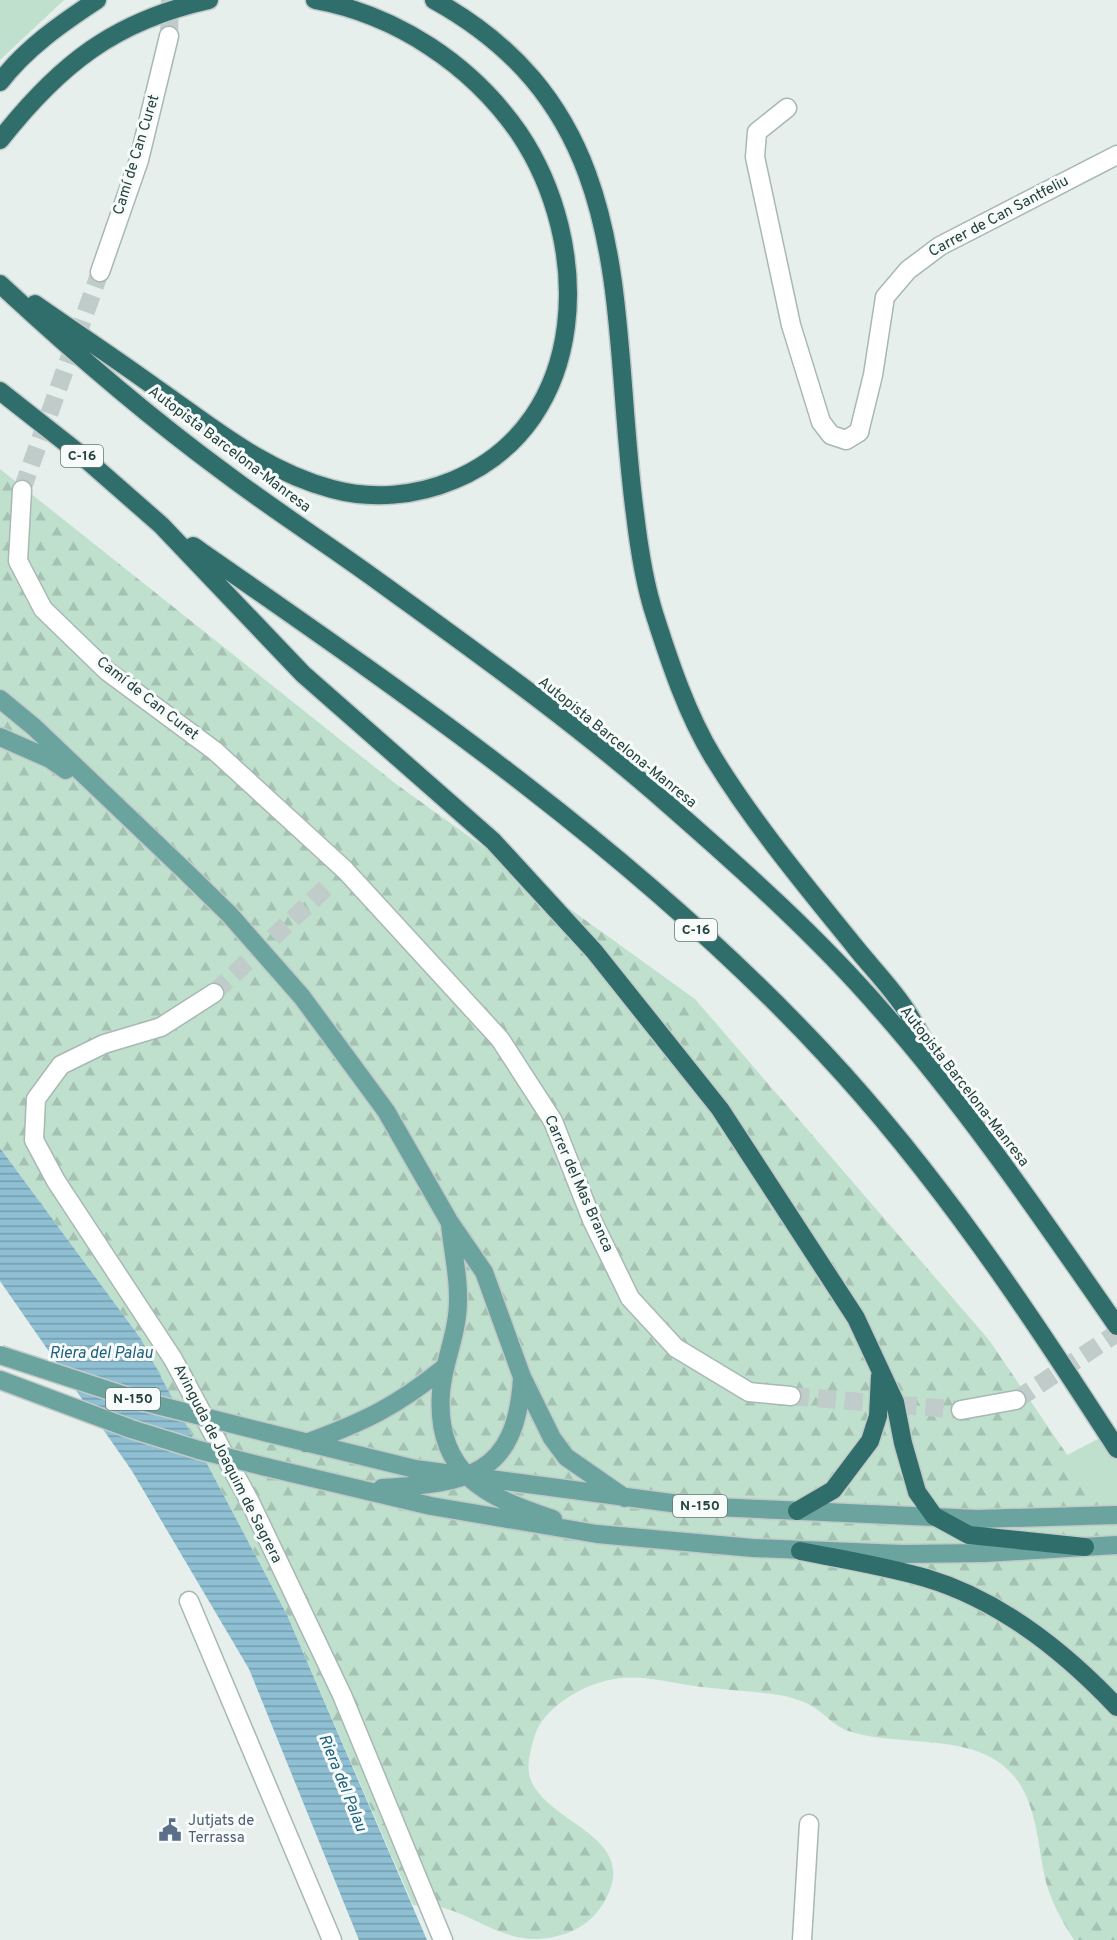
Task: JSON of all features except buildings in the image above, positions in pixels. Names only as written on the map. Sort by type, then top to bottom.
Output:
[{"type":"highway","points":[[0,81],[50,34],[97,0]]},
{"type":"highway","points":[[0,140],[51,81],[105,39],[140,21],[178,7],[209,0]]},
{"type":"highway","points":[[0,282],[157,388],[219,435],[278,470],[306,482],[363,495],[416,492],[464,476],[483,466],[506,447],[539,408],[552,384],[565,336],[568,283],[564,249],[545,183],[518,132],[473,80],[446,57],[399,28],[363,12],[315,0]]},
{"type":"highway","points":[[434,0],[464,16],[496,40],[526,71],[551,102],[588,172],[600,215],[618,314],[631,487],[646,585],[666,650],[691,712],[712,754],[743,802],[906,1009],[960,1107]]},
{"type":"highway","name":"Autopista Barcelona-Manresa","points":[[0,282],[86,364],[216,466],[389,589],[547,707],[668,805],[795,922],[880,1009],[960,1107],[1039,1213],[1117,1326]]},
{"type":"highway","name":"C-16","points":[[0,391],[80,454],[161,525],[361,663],[507,769],[629,868],[744,973],[826,1055],[919,1166],[1022,1301],[1117,1449]]},
{"type":"highway","points":[[161,525],[303,674],[493,841],[594,951],[720,1109],[856,1318],[880,1374],[895,1402],[917,1492],[934,1516],[969,1535],[1085,1547]]},
{"type":"highway","points":[[797,1511],[833,1490],[870,1441],[878,1416],[880,1374]]},
{"type":"highway","points":[[801,1551],[927,1578],[995,1608],[1047,1642],[1093,1682],[1117,1707]]},
{"type":"main road","points":[[0,699],[34,727],[230,915],[302,997],[386,1111],[450,1221],[484,1272],[522,1377],[541,1419],[566,1457],[625,1498]]},
{"type":"main road","points":[[0,737],[50,759],[98,790]]},
{"type":"main road","points":[[450,1221],[458,1294],[457,1316],[445,1367],[441,1410],[446,1447],[453,1462],[467,1478],[497,1497],[597,1534]]},
{"type":"main road","name":"N-150","points":[[0,1355],[141,1401],[415,1469],[467,1478],[694,1506],[977,1519],[1117,1515]]},
{"type":"main road","points":[[306,1443],[376,1416],[412,1394],[445,1367]]},
{"type":"main road","points":[[363,1490],[431,1485],[467,1478],[489,1464],[500,1453],[514,1429],[521,1407],[522,1377]]},
{"type":"main road","name":"N-150","points":[[0,1380],[131,1429],[199,1450],[442,1508],[597,1534],[801,1551],[986,1553],[1117,1545]]},
{"type":"street","name":"Camí de Can Curet","points":[[100,272],[139,160],[169,36]]},
{"type":"street","name":"Carrer de Can Santfeliu","points":[[787,108],[757,132],[755,158],[791,325],[820,422],[831,435],[846,440],[859,432],[873,375],[885,297],[908,270],[940,246],[1117,155]]},
{"type":"street","name":"Camí de Can Curet","points":[[22,490],[18,561],[43,609],[107,671],[215,751],[338,876]]},
{"type":"street","name":"Carrer del Mas Branca","points":[[338,876],[500,1039],[553,1121],[592,1220],[630,1298],[676,1348],[749,1392],[791,1396]]},
{"type":"street","name":"Avinguda de Joaquim de Sagrera","points":[[214,993],[160,1027],[104,1044],[61,1065],[36,1099],[34,1140],[57,1181],[173,1359],[251,1504],[342,1695],[443,1940]]},
{"type":"street","points":[[961,1410],[1016,1400]]},
{"type":"street","points":[[189,1601],[332,1940]]},
{"type":"street","points":[[802,1940],[809,1824]]},
{"type":"green space","points":[[0,0],[64,0],[0,60]]},
{"type":"green space","points":[[0,469],[396,784],[695,999],[989,1340],[1117,1528],[1117,1940],[1074,1940],[1047,1886],[1036,1828],[1027,1798],[1013,1775],[995,1760],[974,1750],[950,1745],[875,1737],[845,1730],[812,1706],[785,1696],[634,1677],[602,1682],[565,1699],[538,1727],[530,1755],[530,1778],[543,1798],[591,1835],[604,1848],[612,1863],[612,1882],[597,1912],[575,1930],[538,1939],[513,1936],[444,1908],[413,1905],[287,1615],[141,1339],[0,1148]]},
{"type":"green space","points":[[1117,1429],[1117,1528],[1067,1455]]},
{"type":"water","name":"Riera del Palau","points":[[0,1148],[141,1339],[287,1615],[427,1940],[359,1940],[249,1669],[132,1471],[0,1281]]},
{"type":"tunnel","points":[[169,36],[170,0]]},
{"type":"tunnel","points":[[22,490],[100,272]]},
{"type":"tunnel","points":[[214,993],[332,882]]},
{"type":"tunnel","points":[[1016,1400],[1117,1333]]},
{"type":"tunnel","points":[[791,1396],[961,1410]]},
{"type":"place","name":"Jutjats de Terrassa","points":[[170,1830]]}]
